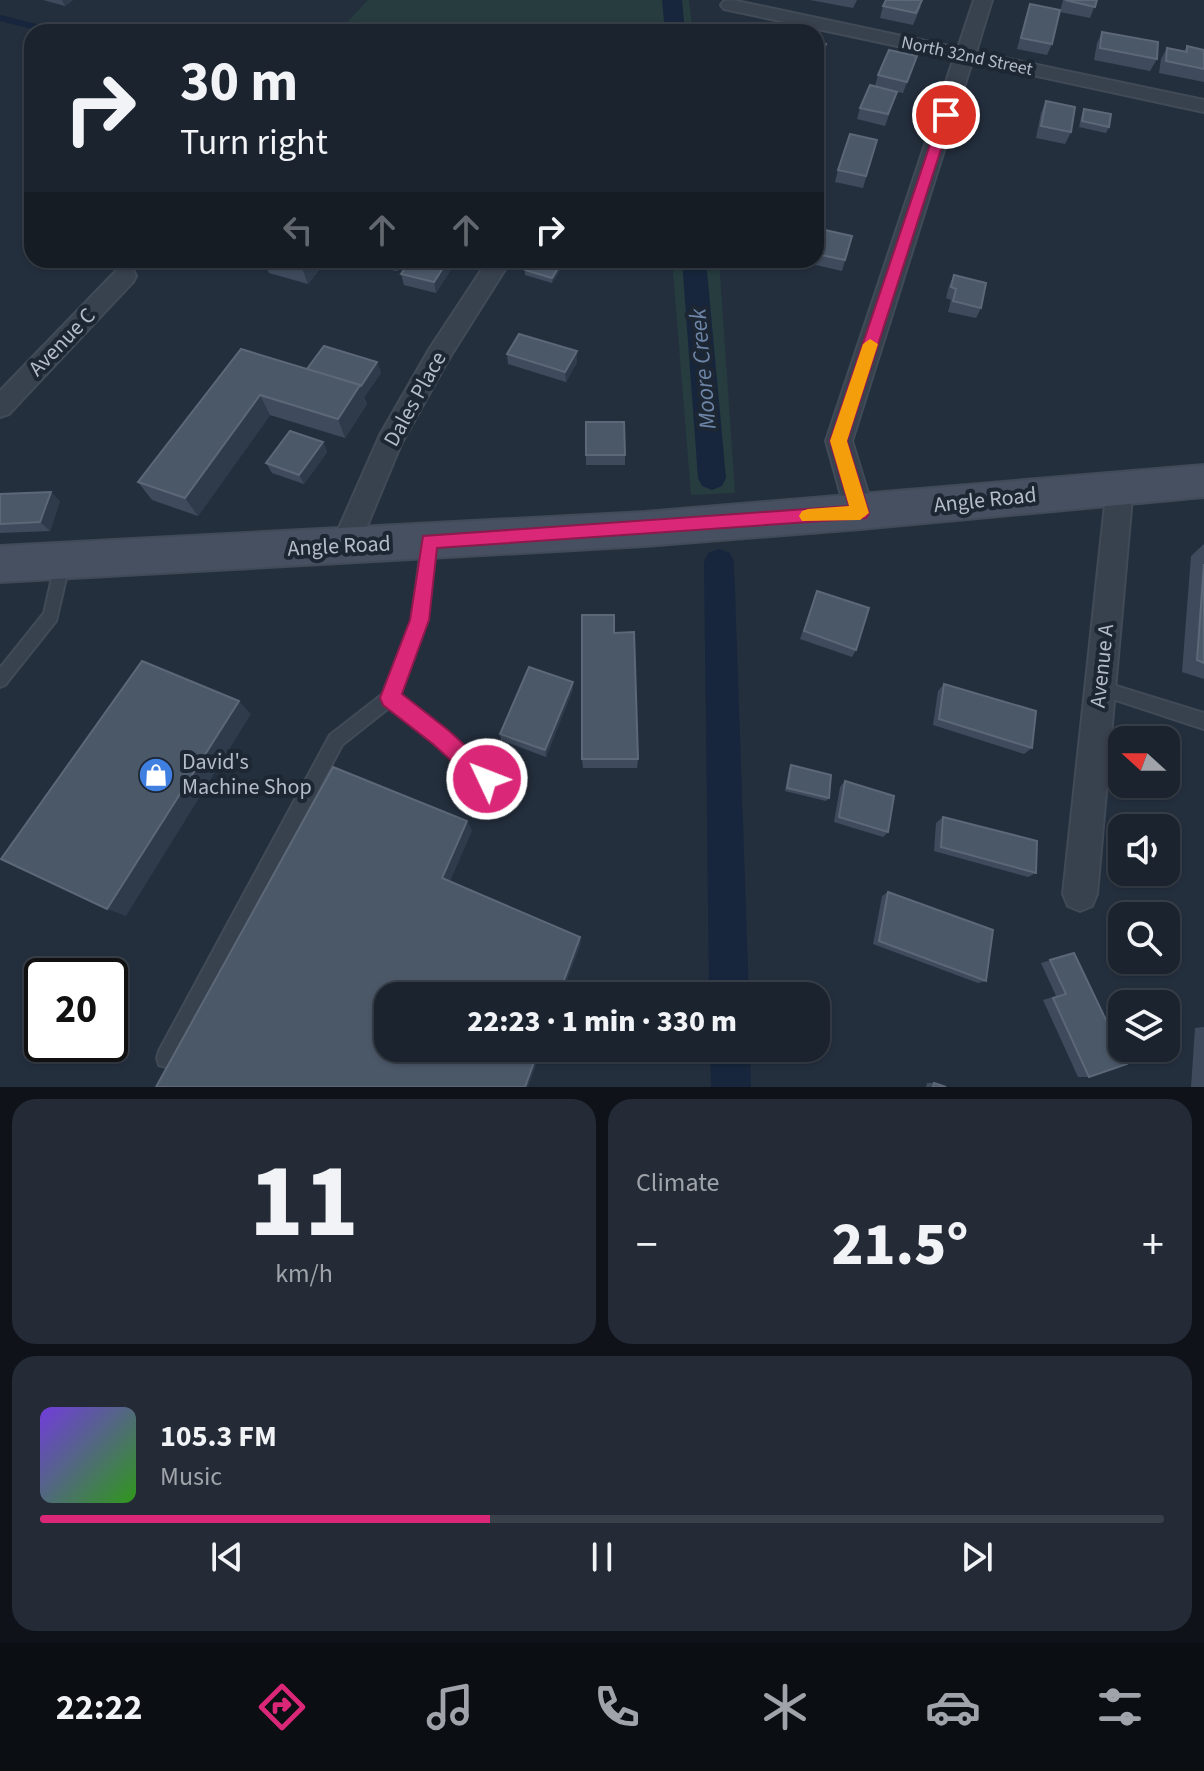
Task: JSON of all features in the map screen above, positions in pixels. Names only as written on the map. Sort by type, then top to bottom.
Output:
[{"type":"main road","name":"Angle Road","points":[[0,564],[345,546],[860,513],[1120,486],[1204,481]]},
{"type":"street","points":[[860,513],[839,441],[983,0]]},
{"type":"street","name":"North 32nd Street","points":[[730,5],[818,24]]},
{"type":"street","name":"North 32nd Street","points":[[824,25],[1204,106]]},
{"type":"street","name":"Dales Place","points":[[345,546],[389,442],[439,354],[495,268]]},
{"type":"street","name":"Avenue C","points":[[0,407],[125,276]]},
{"type":"street","name":"Avenue A","points":[[1080,894],[1120,486]]},
{"type":"lane","points":[[166,1058],[336,740],[390,698],[419,620],[429,541]]},
{"type":"lane","points":[[0,680],[51,616],[63,561]]},
{"type":"lane","points":[[1100,688],[1204,721]]},
{"type":"lane","points":[[390,698],[441,737],[487,779]]},
{"type":"green space","points":[[368,0],[689,0],[692,24],[346,24]]},
{"type":"green space","points":[[673,268],[720,268],[735,493],[691,495]]},
{"type":"building","points":[[886,0],[922,0],[916,13],[883,6]]},
{"type":"building","points":[[1065,0],[1097,0],[1095,7]]},
{"type":"building","points":[[1030,4],[1060,10],[1052,44],[1021,38]]},
{"type":"building","points":[[1102,32],[1158,42],[1157,59],[1100,48]]},
{"type":"building","points":[[1187,46],[1204,50],[1204,69],[1166,61],[1167,48],[1187,52]]},
{"type":"building","points":[[889,50],[917,56],[907,82],[878,75]]},
{"type":"building","points":[[870,85],[897,92],[888,114],[860,108]]},
{"type":"building","points":[[1046,101],[1075,107],[1071,132],[1041,126]]},
{"type":"building","points":[[1084,109],[1111,114],[1109,127],[1082,121]]},
{"type":"building","points":[[850,134],[877,140],[866,176],[838,170]]},
{"type":"building","points":[[824,230],[852,236],[845,260],[824,256]]},
{"type":"building","points":[[405,268],[443,268],[434,282],[401,274]]},
{"type":"building","points":[[526,268],[558,268],[552,278]]},
{"type":"building","points":[[954,275],[986,283],[981,308],[953,301],[956,289],[951,287]]},
{"type":"building","points":[[519,334],[577,351],[565,372],[507,354]]},
{"type":"building","points":[[324,346],[377,362],[361,386],[307,369]]},
{"type":"building","points":[[241,349],[360,385],[338,419],[260,395],[185,498],[138,482]]},
{"type":"building","points":[[586,422],[624,422],[625,455],[586,455]]},
{"type":"building","points":[[290,431],[323,442],[299,475],[266,463]]},
{"type":"building","points":[[51,492],[40,522],[0,524],[0,494]]},
{"type":"building","points":[[1204,564],[1204,663],[1197,660]]},
{"type":"building","points":[[817,591],[869,608],[856,650],[804,631]]},
{"type":"building","points":[[582,615],[614,615],[614,633],[634,632],[638,759],[582,759]]},
{"type":"building","points":[[142,661],[239,701],[107,909],[1,859]]},
{"type":"building","points":[[529,667],[573,682],[545,750],[500,734]]},
{"type":"building","points":[[944,684],[1036,711],[1032,748],[939,719]]},
{"type":"building","points":[[791,765],[831,775],[829,798],[787,788]]},
{"type":"building","points":[[333,767],[467,821],[442,878],[580,937],[563,982],[374,982],[374,1062],[534,1062],[525,1087],[156,1087]]},
{"type":"building","points":[[845,781],[894,796],[888,832],[839,817]]},
{"type":"building","points":[[943,817],[1037,841],[1036,873],[941,847]]},
{"type":"building","points":[[888,892],[993,930],[986,981],[879,941]]},
{"type":"building","points":[[1074,953],[1108,1024],[1108,1062],[1127,1064],[1089,1077],[1053,998],[1066,994],[1050,960]]},
{"type":"waterway","name":"Moore Creek","points":[[672,0],[674,24]]},
{"type":"waterway","points":[[0,18],[24,24]]},
{"type":"waterway","name":"Moore Creek","points":[[695,268],[712,478]]},
{"type":"waterway","points":[[719,562],[729,982]]},
{"type":"waterway","points":[[730,1062],[731,1087]]},
{"type":"slow traffic","points":[[808,516],[860,513],[839,441],[870,344]]},
{"type":"place","name":"David's Machine Shop","points":[[156,775]]},
{"type":"route","points":[[487,779],[441,737],[390,698],[419,620],[429,541],[860,513],[839,441],[946,115]]}]
